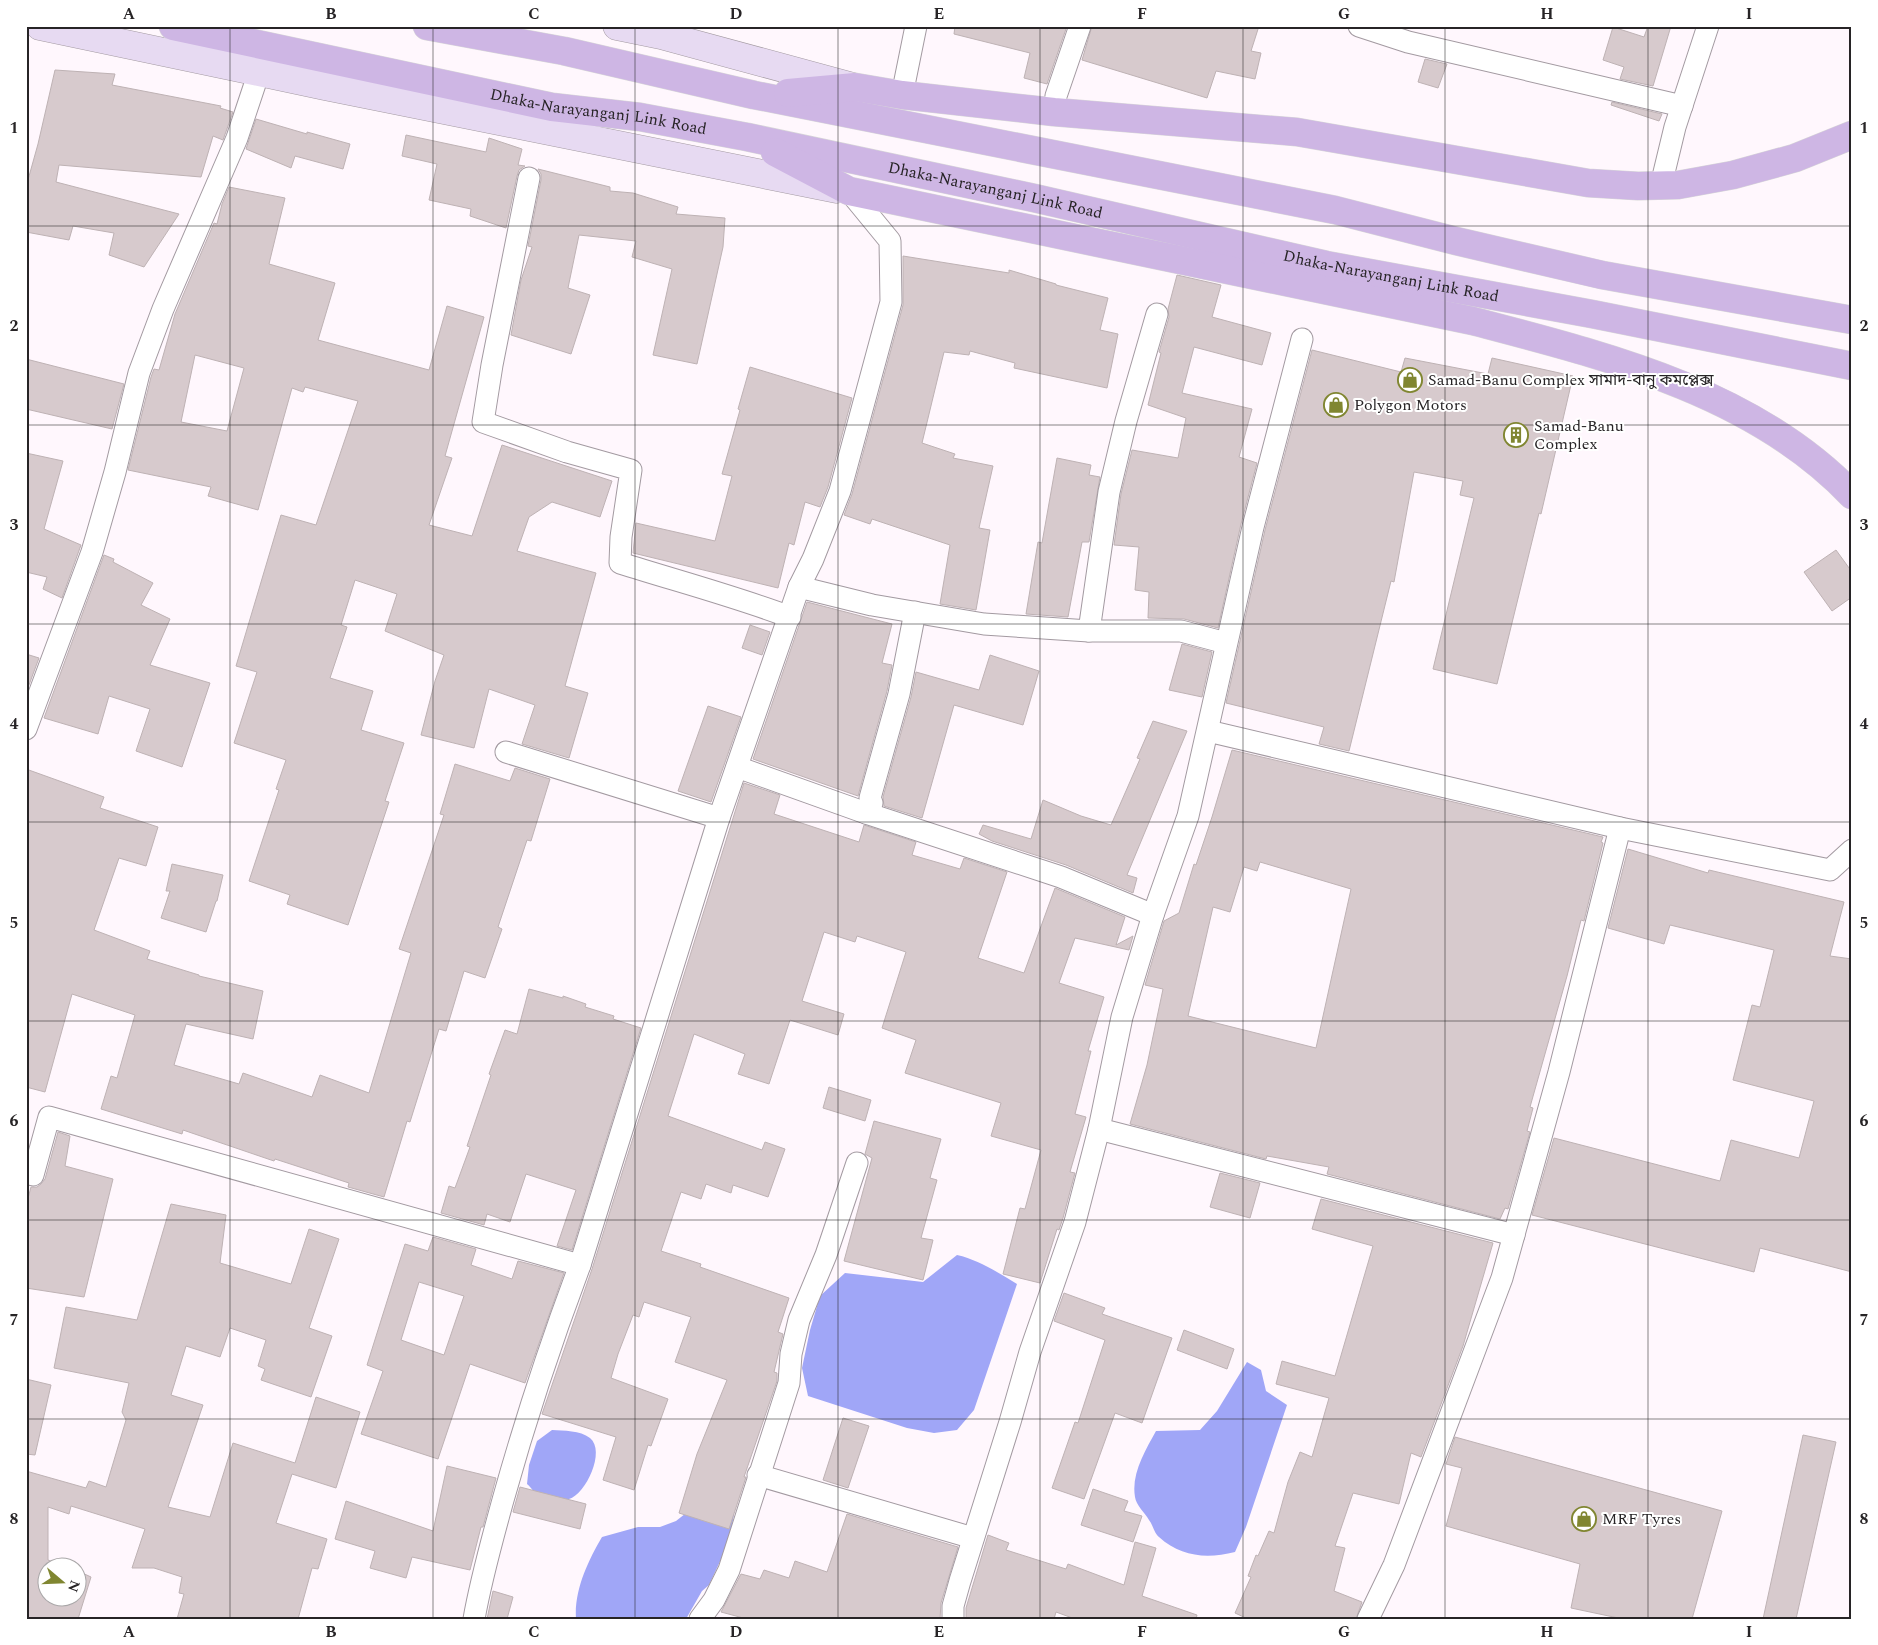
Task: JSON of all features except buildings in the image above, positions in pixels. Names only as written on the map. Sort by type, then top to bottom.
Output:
[{"type":"main road","name":"Dhaka-Narayanganj Link Road","points":[[173,26],[552,106],[640,117],[747,137],[1044,200],[1326,265],[1592,314],[1852,366]]},
{"type":"main road","points":[[427,26],[564,51],[754,95],[1334,210],[1602,275],[1848,318]]},
{"type":"main road","points":[[754,95],[854,87],[902,95],[1054,112],[1297,132],[1588,183],[1638,186],[1678,185],[1734,175],[1794,158],[1852,135]]},
{"type":"main road","points":[[747,137],[849,191],[1473,321],[1632,366],[1683,386],[1740,412],[1783,436],[1830,472],[1852,495]]},
{"type":"street","points":[[40,26],[849,191],[890,241],[890,302],[840,491],[813,559],[799,587],[719,818],[580,1265],[556,1328],[515,1456],[480,1583],[474,1619]]},
{"type":"street","points":[[617,26],[661,30],[854,87]]},
{"type":"street","points":[[902,95],[916,26]]},
{"type":"street","points":[[1054,112],[1056,96],[1080,26]]},
{"type":"street","points":[[1359,26],[1410,34],[1682,106]]},
{"type":"street","points":[[1661,185],[1682,106],[1708,26]]},
{"type":"street","points":[[26,729],[92,552],[115,472],[139,372],[163,308],[237,138],[259,72]]},
{"type":"street","points":[[529,178],[492,365],[483,422],[567,452],[631,470],[620,537],[620,563],[675,581],[744,600],[790,617]]},
{"type":"street","points":[[1089,631],[1109,492],[1126,421],[1157,314]]},
{"type":"street","points":[[953,1619],[953,1606],[1030,1352],[1075,1222],[1100,1129],[1122,1018],[1153,915],[1188,816],[1253,527],[1302,339]]},
{"type":"street","points":[[799,587],[872,604],[984,624],[1089,631],[1181,631],[1226,643]]},
{"type":"street","points":[[866,813],[872,803],[870,798],[898,694],[915,612]]},
{"type":"street","points":[[1208,731],[1620,828],[1830,870],[1852,850]]},
{"type":"street","points":[[506,752],[719,818]]},
{"type":"street","points":[[737,767],[866,813],[1062,877],[1153,915]]},
{"type":"street","points":[[1368,1619],[1394,1565],[1502,1278],[1559,1072],[1620,828]]},
{"type":"street","points":[[26,1173],[33,1175],[49,1117],[580,1265]]},
{"type":"street","points":[[1100,1129],[1514,1235]]},
{"type":"street","points":[[700,1619],[714,1600],[729,1570],[789,1383],[792,1354],[800,1320],[822,1264],[857,1163]]},
{"type":"street","points":[[758,1475],[973,1538]]},
{"type":"water","points":[[957,1255],[980,1263],[1017,1284],[974,1410],[957,1430],[934,1433],[907,1428],[808,1396],[802,1368],[820,1296],[845,1273],[923,1282]]},
{"type":"water","points":[[1247,1362],[1261,1370],[1266,1391],[1287,1405],[1246,1527],[1235,1552],[1204,1556],[1176,1549],[1157,1535],[1137,1503],[1134,1488],[1135,1480],[1143,1455],[1156,1431],[1200,1430],[1217,1411]]},
{"type":"water","points":[[552,1430],[572,1431],[586,1435],[594,1444],[596,1452],[592,1472],[587,1481],[582,1489],[567,1500],[539,1496],[527,1484],[529,1465],[537,1441]]},
{"type":"water","points":[[708,1505],[734,1514],[731,1532],[709,1585],[702,1591],[686,1619],[576,1619],[577,1597],[583,1576],[602,1537],[638,1527],[660,1527],[676,1521],[690,1510]]},
{"type":"place","name":"Samad-Banu Complex সামাদ-বানু কমপ্লেক্স","points":[[1410,380]]},
{"type":"place","name":"Polygon Motors","points":[[1336,405]]},
{"type":"place","name":"Samad-Banu Complex","points":[[1516,435]]},
{"type":"place","name":"MRF Tyres","points":[[1584,1519]]}]
